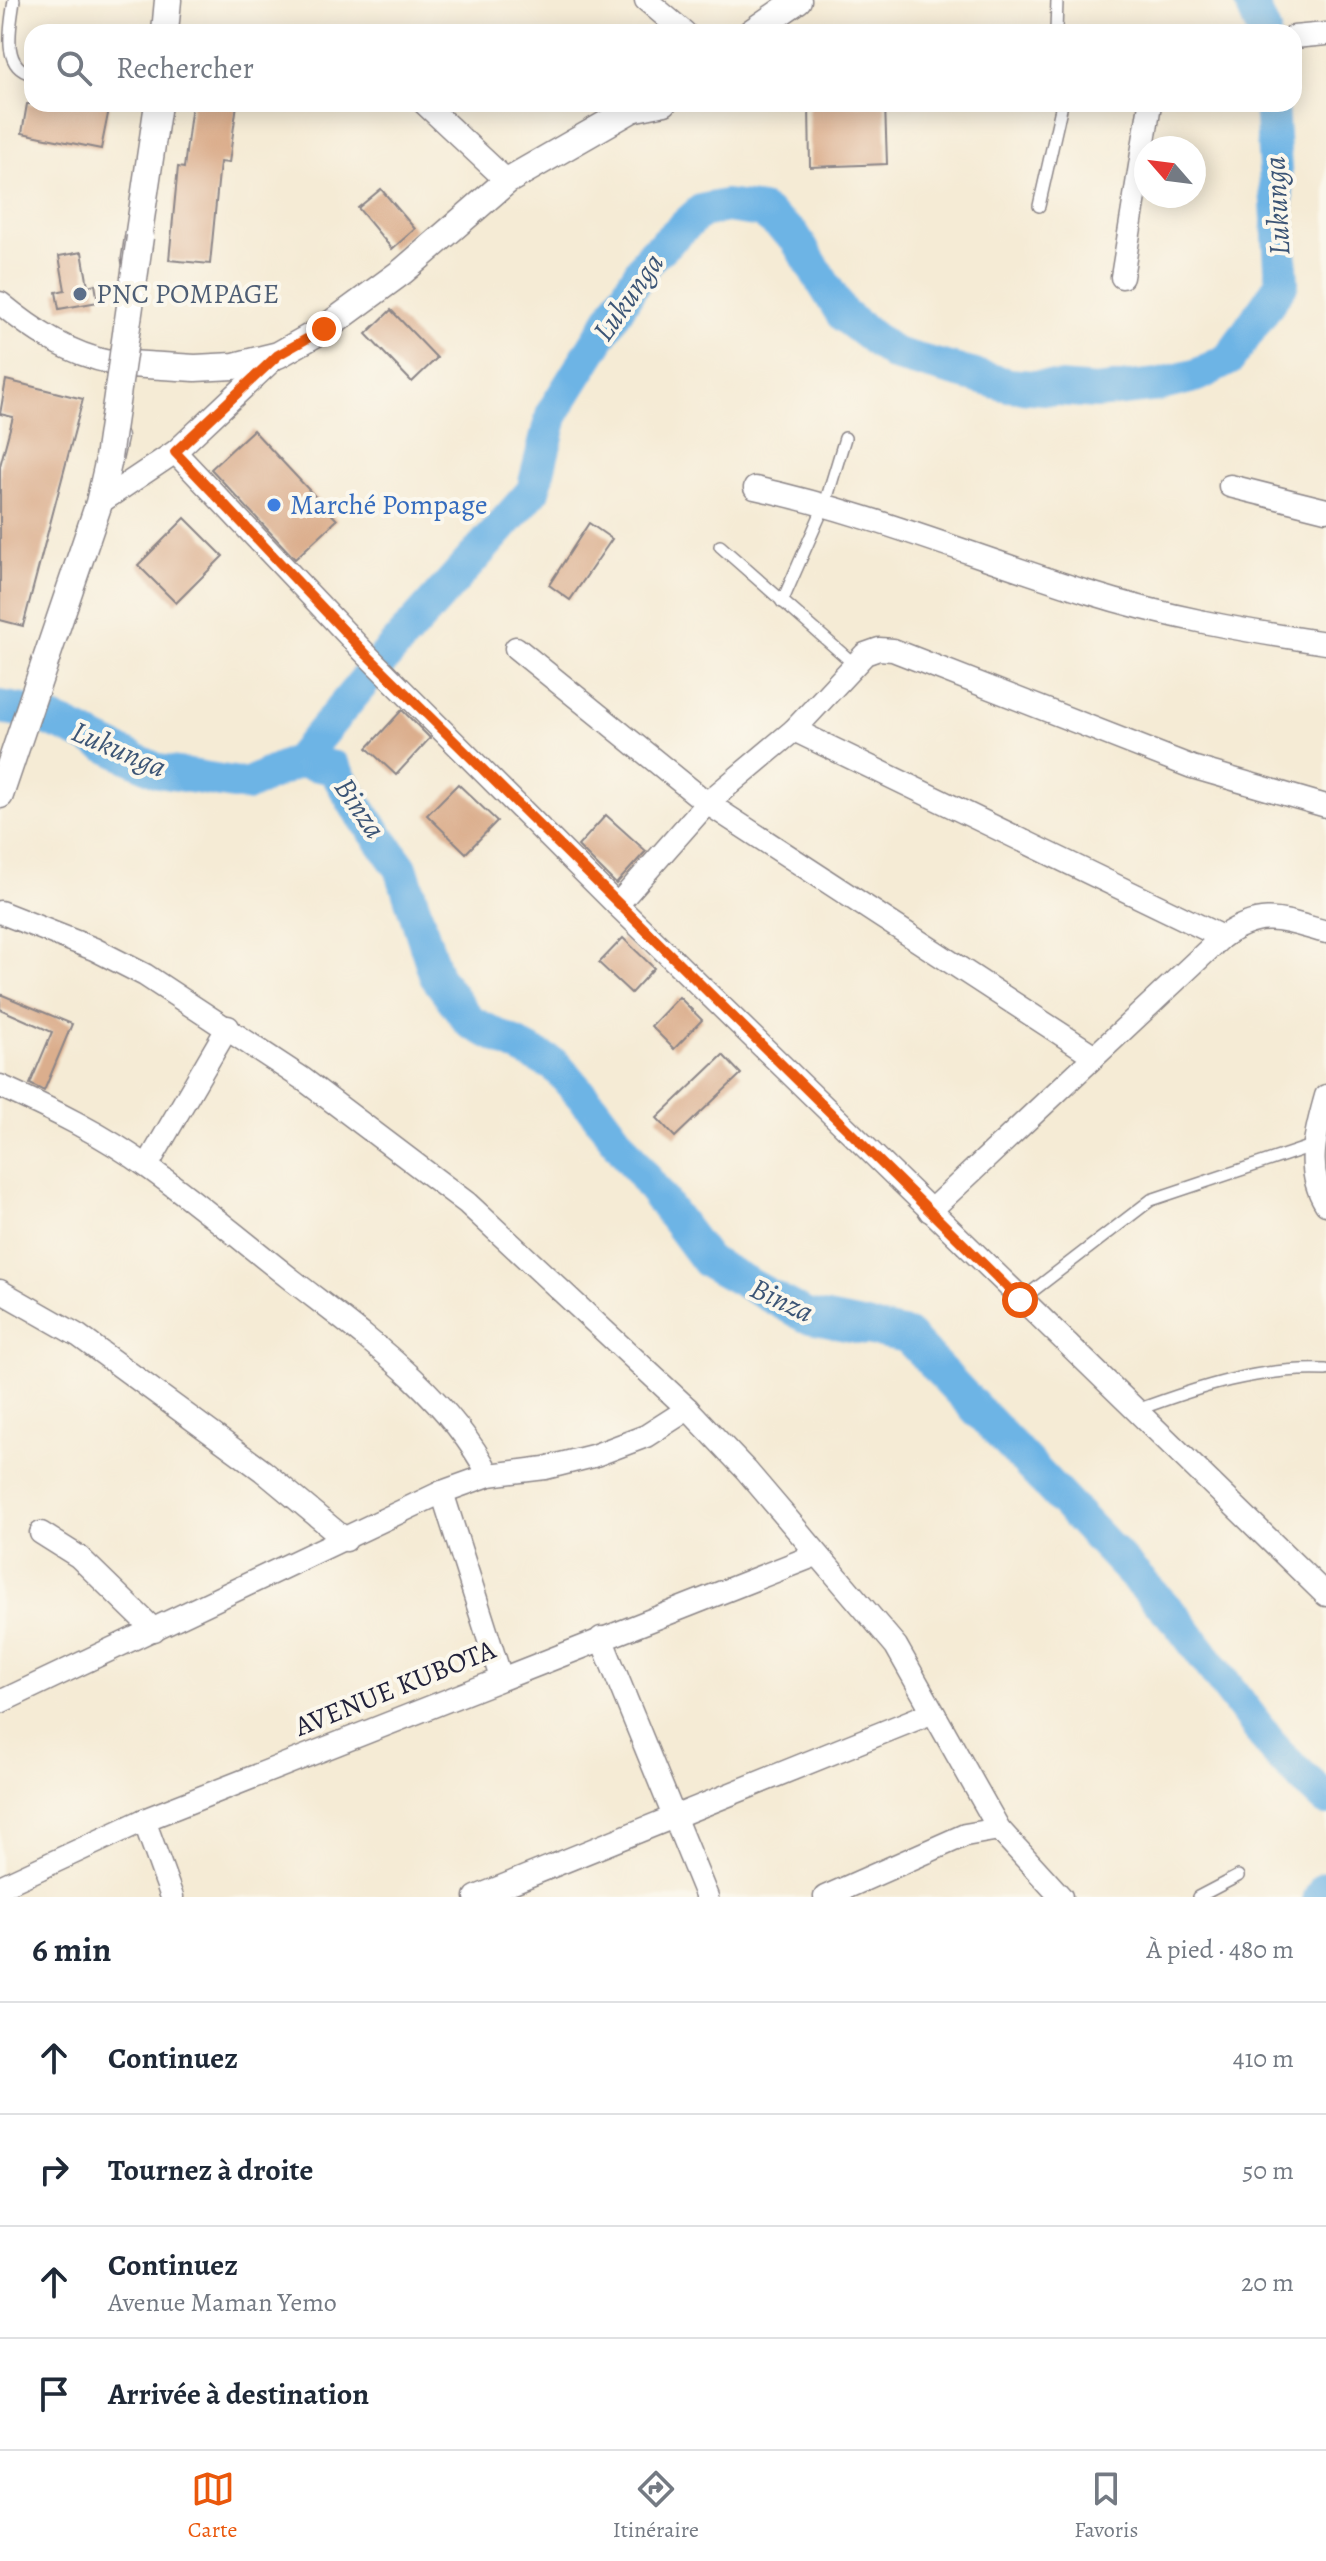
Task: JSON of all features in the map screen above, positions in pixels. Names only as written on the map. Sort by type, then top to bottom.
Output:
[{"type":"street","points":[[166,24],[168,0]]},
{"type":"street","points":[[646,0],[674,24]]},
{"type":"street","points":[[764,24],[798,0]]},
{"type":"street","points":[[108,458],[157,112]]},
{"type":"street","points":[[434,112],[507,181]]},
{"type":"street","points":[[99,503],[175,452],[278,355],[324,329],[403,271],[507,181],[627,112]]},
{"type":"street","points":[[1122,277],[1149,112]]},
{"type":"street","points":[[1,792],[99,503],[124,365],[140,237]]},
{"type":"street","points":[[0,303],[76,354],[124,365],[234,366],[278,355]]},
{"type":"street","points":[[175,452],[365,653],[617,905],[1326,1595]]},
{"type":"street","points":[[1230,486],[1326,510]]},
{"type":"street","points":[[755,488],[825,504],[1089,593],[1206,625],[1326,643]]},
{"type":"street","points":[[516,648],[707,803],[1093,1055]]},
{"type":"street","points":[[617,905],[707,803],[794,730],[854,664],[879,649],[893,650],[1192,767],[1326,806]]},
{"type":"street","points":[[794,730],[1222,937]]},
{"type":"street","points":[[0,912],[107,956],[228,1027],[303,1079],[467,1203],[688,1409],[746,1470],[896,1646],[999,1829],[1061,1897]]},
{"type":"street","points":[[930,1211],[1093,1055],[1242,922],[1262,917],[1326,932]]},
{"type":"street","points":[[147,1166],[228,1027]]},
{"type":"street","points":[[0,1086],[66,1118],[147,1166],[374,1344],[450,1417],[472,1443],[489,1475]]},
{"type":"street","points":[[1326,1096],[1312,1146],[1315,1173],[1326,1204]]},
{"type":"street","points":[[0,1291],[79,1336],[263,1471],[346,1540]]},
{"type":"street","points":[[0,1702],[442,1492],[489,1475],[545,1468],[593,1456],[646,1436],[688,1409]]},
{"type":"street","points":[[442,1492],[501,1678]]},
{"type":"street","points":[[41,1533],[79,1557],[154,1630]]},
{"type":"street","name":"AVENUE KUBOTA","points":[[0,1887],[144,1820],[816,1555]]},
{"type":"street","points":[[601,1638],[707,1897]]},
{"type":"street","points":[[476,1897],[674,1820],[931,1713]]},
{"type":"street","points":[[144,1820],[172,1897]]},
{"type":"street","points":[[825,1897],[965,1835],[999,1829]]},
{"type":"lane","points":[[14,0],[9,55],[15,65],[24,70]]},
{"type":"lane","points":[[1056,24],[1057,0]]},
{"type":"lane","points":[[1039,206],[1060,112]]},
{"type":"lane","points":[[782,602],[825,504],[845,438]]},
{"type":"lane","points":[[720,546],[854,664]]},
{"type":"lane","points":[[1020,1300],[1151,1200],[1312,1146]]},
{"type":"lane","points":[[1137,1410],[1190,1390],[1255,1373],[1326,1370]]},
{"type":"lane","points":[[1198,1897],[1238,1876]]},
{"type":"building","points":[[26,112],[108,112],[101,149],[22,133]]},
{"type":"building","points":[[191,112],[236,112],[229,163],[220,162],[210,264],[169,260],[178,167],[184,168]]},
{"type":"building","points":[[809,112],[885,112],[887,164],[810,167]]},
{"type":"building","points":[[381,189],[415,229],[392,249],[358,208]]},
{"type":"building","points":[[82,252],[88,286],[95,284],[98,302],[59,309],[56,292],[65,290],[59,256]]},
{"type":"building","points":[[391,310],[437,358],[412,382],[366,334]]},
{"type":"building","points":[[6,380],[83,399],[23,626],[0,620],[0,466],[13,417],[0,414]]},
{"type":"building","points":[[253,430],[337,520],[295,559],[211,469]]},
{"type":"building","points":[[185,518],[223,556],[176,603],[138,565]]},
{"type":"building","points":[[589,523],[612,539],[570,600],[549,585]]},
{"type":"building","points":[[402,710],[430,738],[396,775],[367,748]]},
{"type":"building","points":[[458,784],[497,821],[466,853],[427,815]]},
{"type":"building","points":[[606,815],[646,851],[616,884],[578,846]]},
{"type":"building","points":[[623,938],[654,968],[631,993],[599,963]]},
{"type":"building","points":[[0,994],[72,1024],[44,1091],[30,1084],[52,1032],[0,1009]]},
{"type":"building","points":[[679,997],[702,1020],[674,1049],[651,1026]]},
{"type":"building","points":[[723,1055],[741,1074],[675,1137],[657,1118]]},
{"type":"waterway","name":"Lukunga","points":[[1250,0],[1260,24]]},
{"type":"waterway","name":"Lukunga","points":[[0,707],[30,712],[65,726],[159,771],[246,785],[298,761],[376,667],[533,491],[553,412],[649,258],[701,211],[726,206],[762,211],[794,236],[843,315],[894,354],[1008,385],[1096,392],[1158,385],[1198,375],[1229,359],[1282,283],[1271,112]]},
{"type":"waterway","name":"Binza","points":[[298,761],[334,768],[356,806],[401,868],[436,976],[470,1022],[555,1065],[592,1107],[707,1261],[806,1316],[907,1336],[1176,1619],[1279,1755],[1326,1799]]},
{"type":"waterway","name":"Binza","points":[[1320,1897],[1326,1888]]},
{"type":"place","name":"PNC POMPAGE","points":[[80,294]]},
{"type":"place","name":"Marché Pompage","points":[[274,505]]},
{"type":"route","points":[[324,329],[278,355],[175,452],[365,653],[1020,1300]]}]
